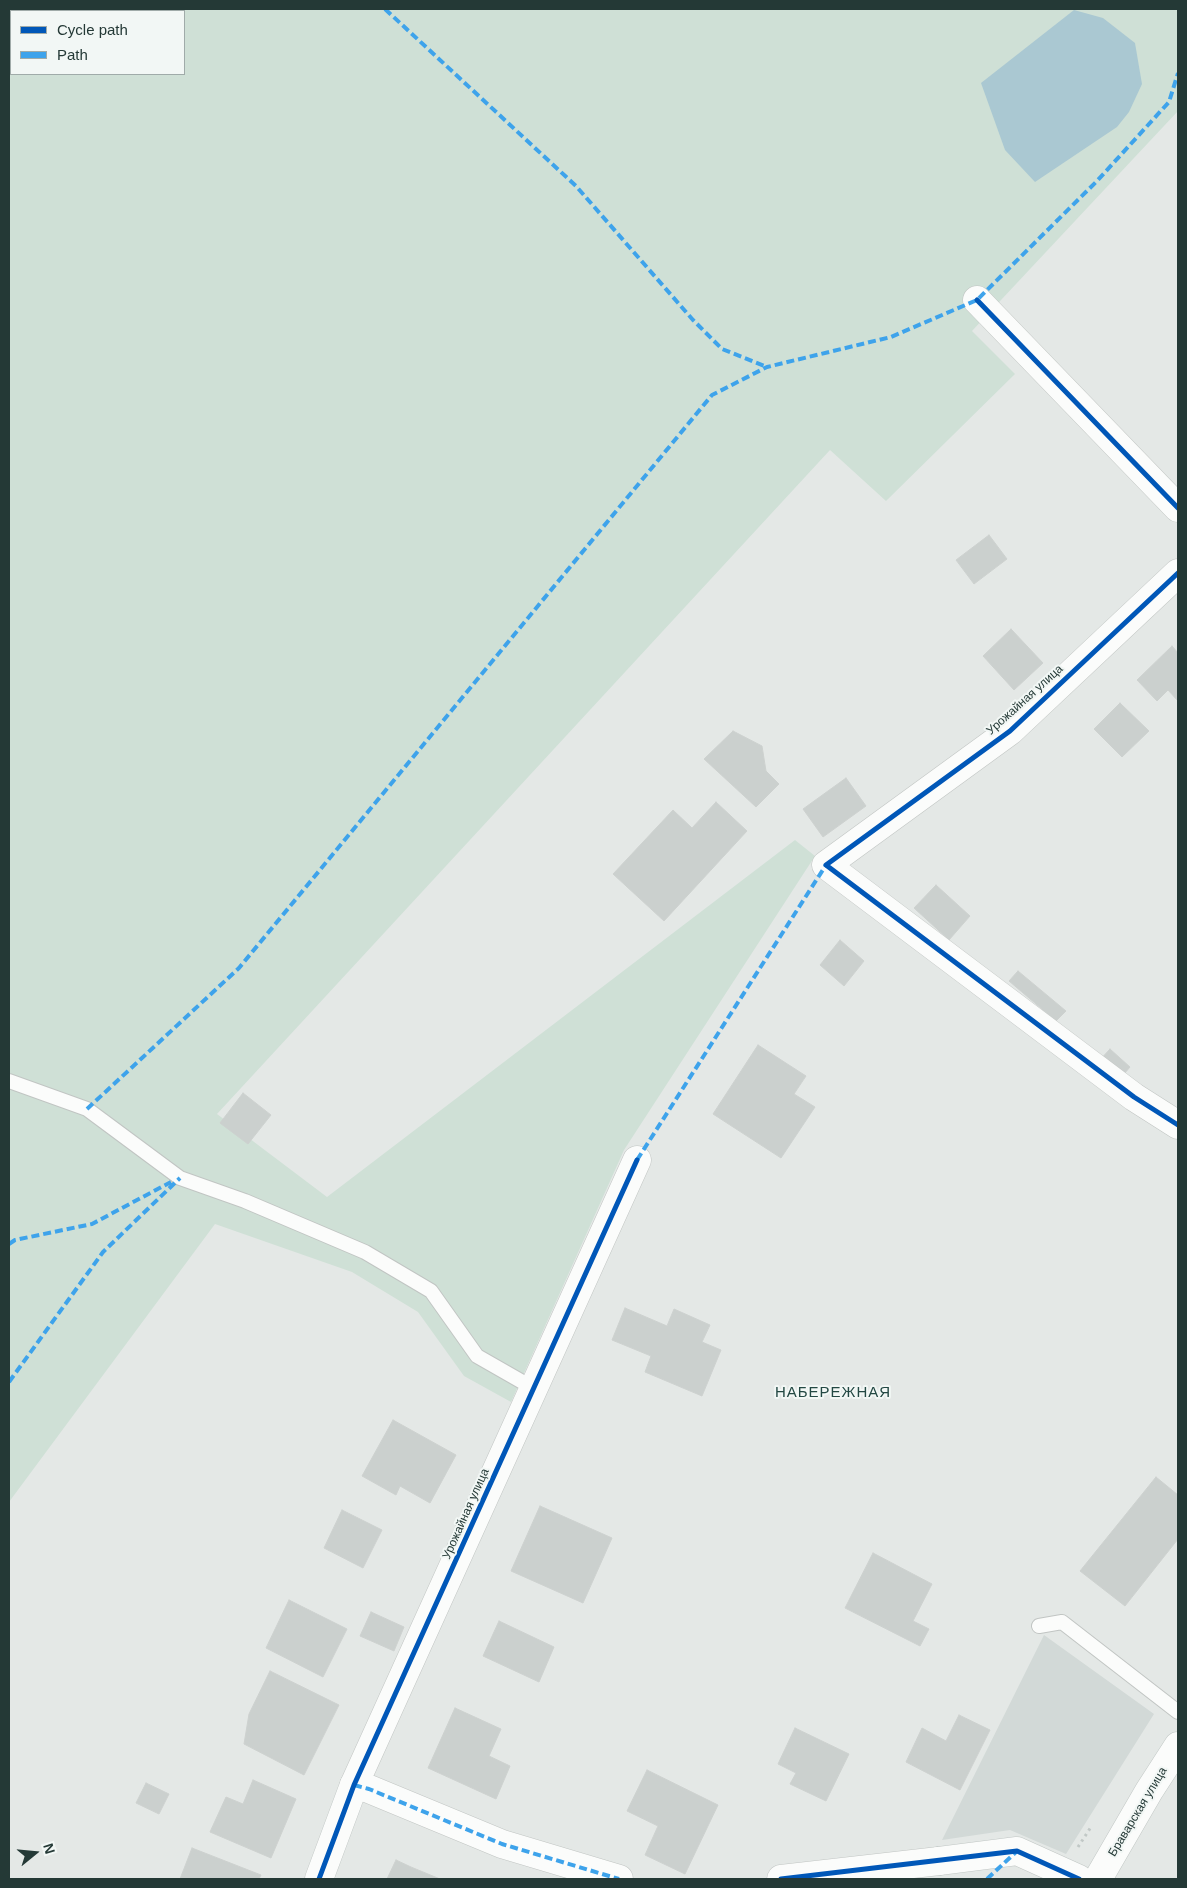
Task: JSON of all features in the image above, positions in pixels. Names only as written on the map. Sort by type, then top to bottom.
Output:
[{"type":"street","points":[[977,300],[1178,508]]},
{"type":"street","name":"Урожайная улица","points":[[1178,573],[1010,731],[826,865],[1134,1097],[1178,1125]]},
{"type":"street","name":"Урожайная улица","points":[[318,1879],[354,1785],[637,1160]]},
{"type":"street","name":"Браварская улица","points":[[1098,1879],[1149,1791],[1178,1746]]},
{"type":"street","points":[[354,1785],[502,1844],[618,1879]]},
{"type":"street","points":[[781,1879],[1017,1851],[1080,1879]]},
{"type":"lane","points":[[9,1081],[87,1109],[180,1178],[245,1201],[365,1252],[431,1291],[477,1356],[534,1388]]},
{"type":"lane","points":[[1040,1626],[1062,1622],[1178,1712]]},
{"type":"shaded area","points":[[1044,1635],[1154,1714],[1066,1854],[1010,1830],[942,1840]]},
{"type":"green space","points":[[9,9],[1178,9],[1178,111],[972,331],[1015,374],[886,501],[830,450],[217,1114],[327,1197],[795,840],[815,856],[624,1150],[511,1402],[464,1376],[418,1312],[352,1272],[215,1224],[9,1502]]},
{"type":"water","points":[[1074,10],[1103,18],[1135,43],[1142,84],[1129,112],[1117,127],[1035,182],[1005,150],[981,83]]},
{"type":"building","points":[[989,535],[1007,559],[974,584],[956,560]]},
{"type":"building","points":[[1011,629],[1043,663],[1014,690],[983,656]]},
{"type":"building","points":[[1172,646],[1178,653],[1178,701],[1168,690],[1157,701],[1137,680]]},
{"type":"building","points":[[1120,703],[1149,731],[1122,757],[1094,729]]},
{"type":"building","points":[[733,731],[762,746],[766,771],[779,784],[756,807],[704,759]]},
{"type":"building","points":[[846,778],[866,806],[823,837],[803,809]]},
{"type":"building","points":[[716,802],[747,831],[664,921],[613,874],[673,810],[692,828]]},
{"type":"building","points":[[936,885],[970,916],[949,940],[914,908]]},
{"type":"building","points":[[840,940],[864,961],[844,986],[820,965]]},
{"type":"building","points":[[1018,971],[1066,1011],[1056,1021],[1009,981]]},
{"type":"building","points":[[758,1045],[806,1076],[794,1094],[815,1107],[781,1158],[713,1114]]},
{"type":"building","points":[[1110,1049],[1130,1067],[1119,1080],[1098,1062]]},
{"type":"building","points":[[243,1093],[271,1115],[248,1144],[220,1123]]},
{"type":"building","points":[[625,1308],[667,1326],[674,1309],[710,1325],[702,1342],[721,1350],[702,1396],[645,1372],[651,1356],[612,1340]]},
{"type":"building","points":[[393,1420],[456,1455],[430,1503],[400,1486],[396,1495],[362,1476]]},
{"type":"building","points":[[1156,1477],[1178,1495],[1178,1539],[1125,1606],[1080,1571]]},
{"type":"building","points":[[540,1506],[612,1538],[583,1603],[511,1571]]},
{"type":"building","points":[[342,1510],[382,1530],[363,1568],[324,1548]]},
{"type":"building","points":[[873,1553],[932,1584],[913,1621],[929,1629],[920,1646],[845,1608]]},
{"type":"building","points":[[289,1600],[347,1629],[323,1677],[266,1648]]},
{"type":"building","points":[[371,1612],[404,1627],[394,1651],[360,1636]]},
{"type":"building","points":[[499,1621],[554,1647],[539,1682],[483,1656]]},
{"type":"building","points":[[270,1671],[339,1705],[304,1775],[244,1744],[249,1714]]},
{"type":"building","points":[[455,1708],[501,1729],[489,1756],[510,1766],[496,1799],[428,1768]]},
{"type":"building","points":[[959,1715],[990,1730],[960,1790],[906,1762],[922,1728],[946,1741]]},
{"type":"building","points":[[795,1728],[849,1754],[826,1801],[790,1784],[796,1773],[778,1764]]},
{"type":"building","points":[[647,1770],[718,1805],[685,1874],[645,1855],[658,1826],[627,1811]]},
{"type":"building","points":[[253,1780],[296,1799],[271,1858],[210,1832],[226,1797],[243,1804]]},
{"type":"building","points":[[146,1783],[169,1794],[159,1814],[136,1803]]},
{"type":"building","points":[[192,1848],[261,1875],[259,1879],[180,1879]]},
{"type":"building","points":[[396,1860],[411,1867],[440,1879],[387,1879]]},
{"type":"marked path","points":[[385,9],[576,186],[693,320],[722,349],[767,367]]},
{"type":"marked path","points":[[87,1109],[239,968],[712,395],[767,367],[891,337],[977,300],[1097,181],[1169,102],[1178,73]]},
{"type":"marked path","points":[[637,1160],[826,865]]},
{"type":"marked path","points":[[9,1382],[103,1252],[180,1178]]},
{"type":"marked path","points":[[9,1244],[15,1240],[92,1224],[171,1182]]},
{"type":"marked path","points":[[354,1785],[369,1789],[502,1844],[619,1879]]},
{"type":"marked path","points":[[987,1879],[1016,1852]]},
{"type":"cycle path","points":[[977,300],[1178,508]]},
{"type":"cycle path","points":[[1178,573],[1010,731],[826,865],[1134,1097],[1178,1125]]},
{"type":"cycle path","points":[[319,1879],[354,1785],[637,1160]]},
{"type":"cycle path","points":[[781,1879],[1017,1851],[1079,1879]]},
{"type":"district","name":"НАБЕРЕЖНАЯ","points":[[833,1393]]}]
